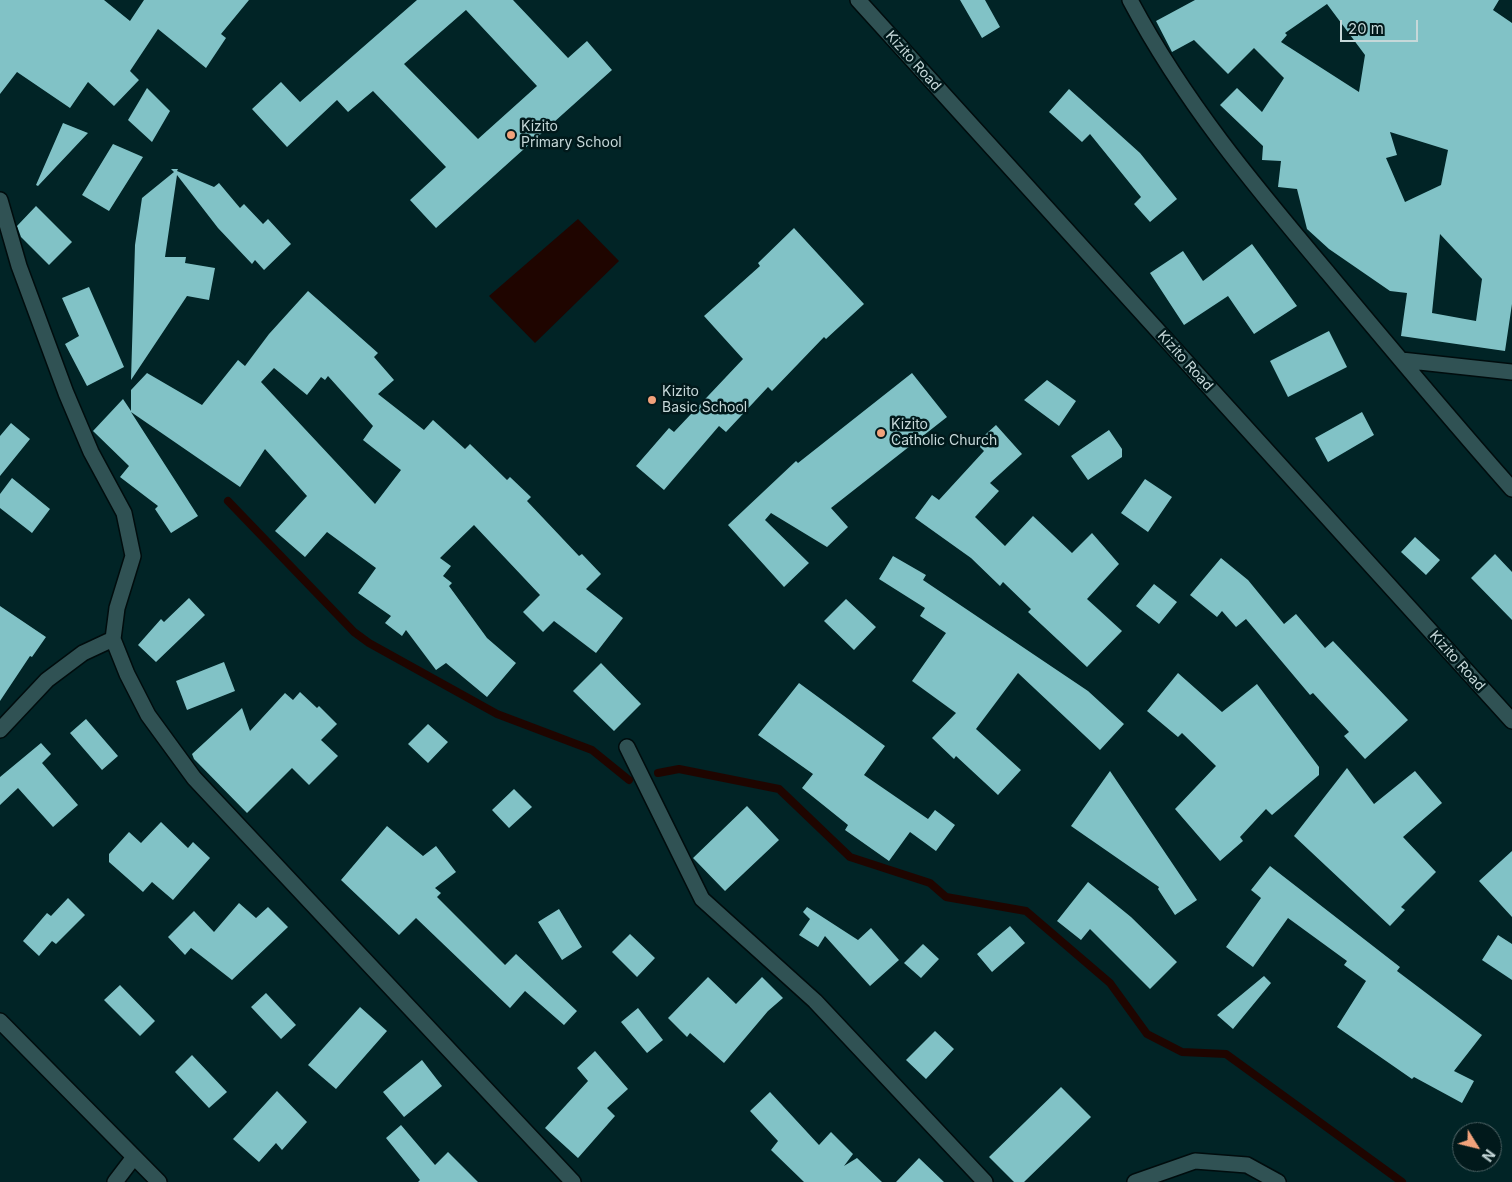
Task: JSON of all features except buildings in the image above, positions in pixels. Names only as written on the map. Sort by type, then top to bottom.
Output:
[{"type":"street","name":"Kizito Road","points":[[858,0],[1512,721]]},
{"type":"street","points":[[1130,0],[1149,36],[1190,100],[1233,160],[1512,489]]},
{"type":"street","points":[[0,200],[19,266],[66,393],[91,452],[124,513],[132,556],[117,608],[113,639],[127,674],[148,715],[194,778],[573,1182]]},
{"type":"street","points":[[1401,360],[1512,372]]},
{"type":"street","points":[[0,730],[47,680],[82,653],[113,639]]},
{"type":"street","points":[[627,747],[702,899],[815,1000],[985,1182]]},
{"type":"street","points":[[0,1021],[159,1182]]},
{"type":"street","points":[[115,1182],[134,1157]]},
{"type":"street","points":[[1135,1182],[1195,1161],[1247,1164],[1278,1182]]},
{"type":"shaded area","points":[[578,219],[619,261],[535,343],[489,296]]},
{"type":"waterway","points":[[228,501],[354,632],[369,643],[497,714],[592,750],[629,780]]},
{"type":"waterway","points":[[658,773],[679,769],[779,789],[850,857],[930,883],[946,897],[1026,911],[1110,983],[1147,1034],[1182,1052],[1226,1054],[1402,1182]]},
{"type":"place","name":"Kizito Primary School","points":[[511,135]]},
{"type":"place","name":"Kizito Basic School","points":[[652,400]]},
{"type":"place","name":"Kizito Catholic Church","points":[[881,433]]}]
